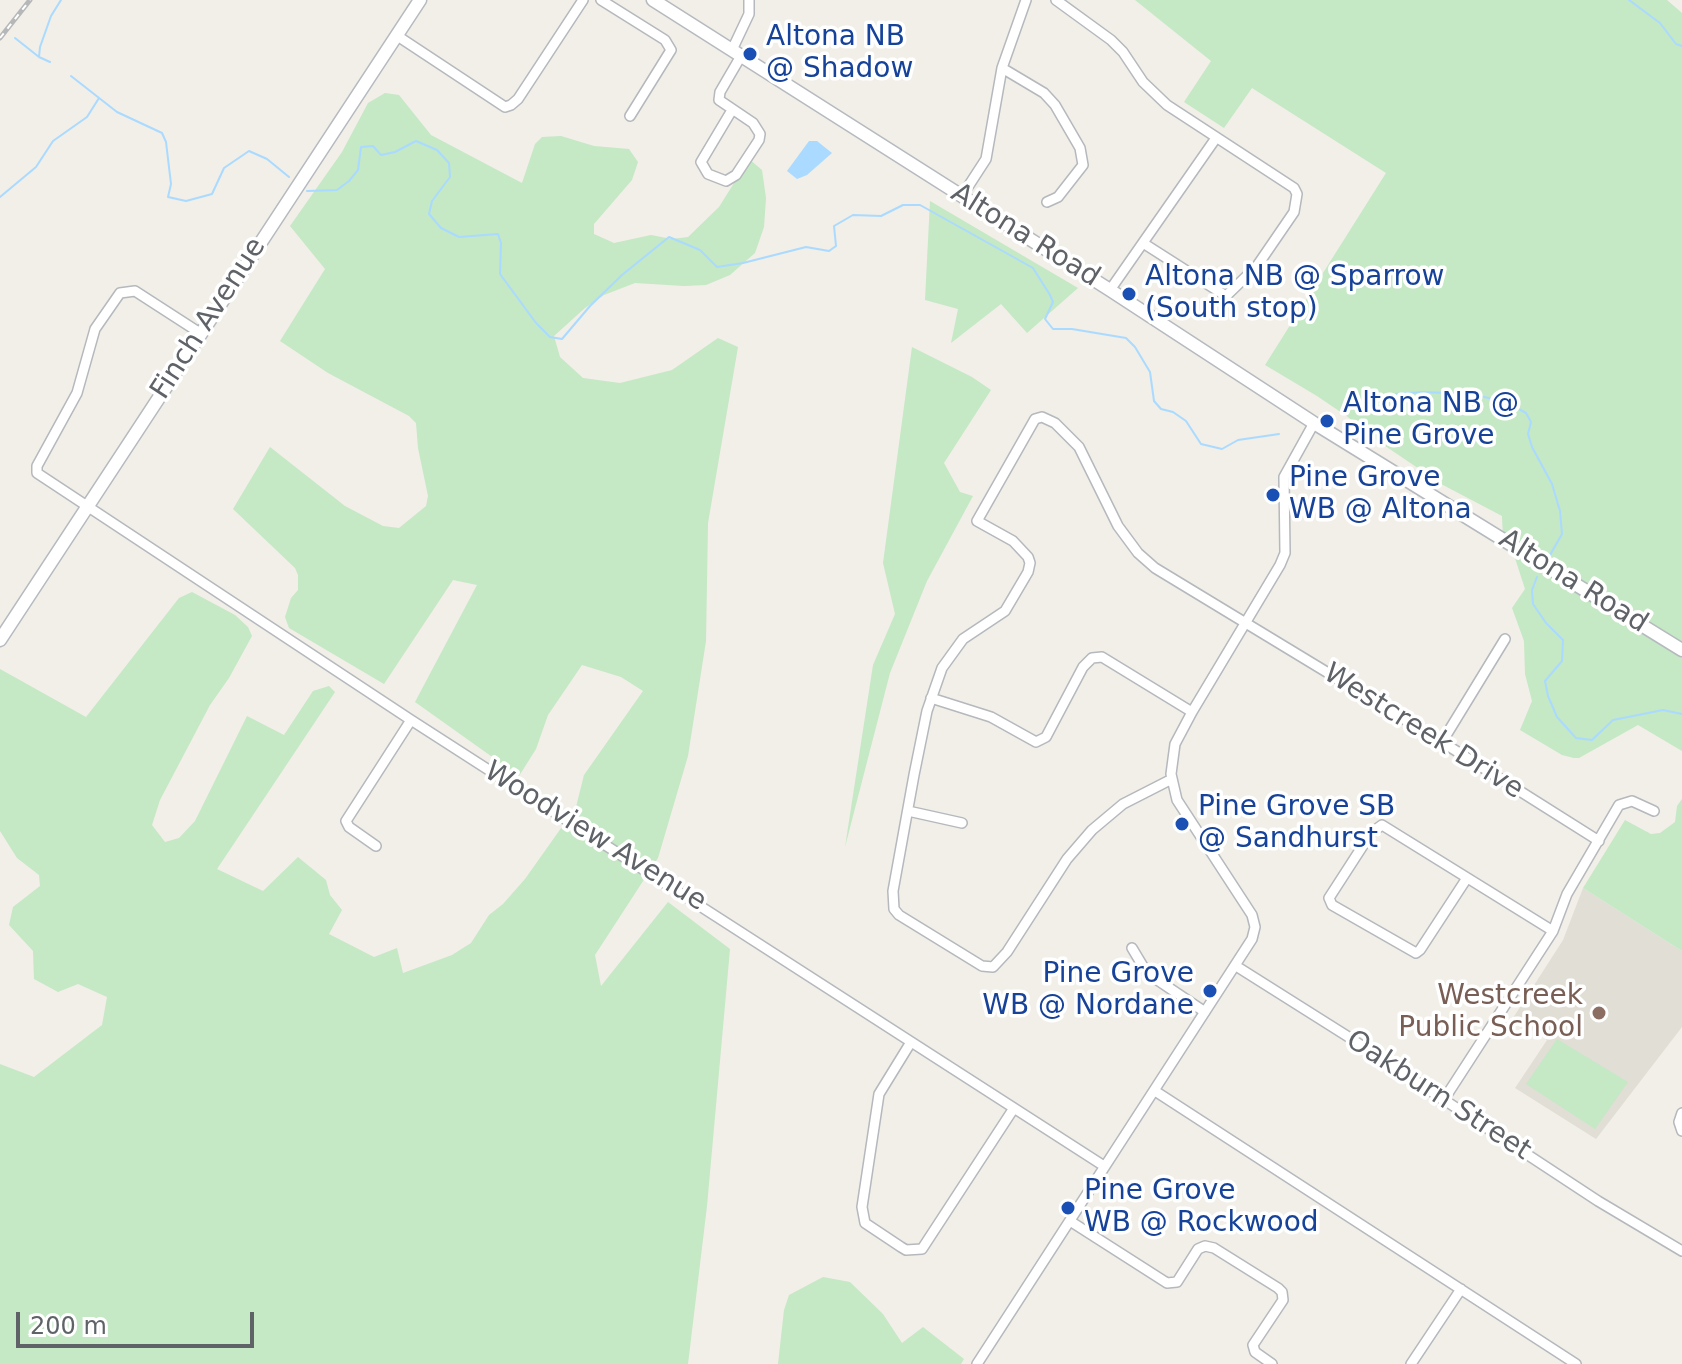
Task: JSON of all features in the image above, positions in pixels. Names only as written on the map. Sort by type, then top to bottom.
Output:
[{"type":"main road","name":"Finch Avenue","points":[[0,640],[420,0]]},
{"type":"main road","name":"Altona Road","points":[[653,0],[1314,423],[1682,650]]},
{"type":"street","points":[[396,35],[505,107],[518,99],[583,0]]},
{"type":"street","points":[[601,0],[665,40],[671,50],[630,116]]},
{"type":"street","points":[[962,196],[986,159],[1002,68],[1026,0]]},
{"type":"street","points":[[1056,0],[1111,40],[1154,95],[1294,188],[1297,194],[1294,212],[1257,266],[1226,296],[1143,243]]},
{"type":"street","points":[[732,110],[701,162],[708,174],[726,181],[736,175],[760,134],[753,123],[721,103],[719,96],[749,14],[746,1]]},
{"type":"street","points":[[1002,68],[1044,93],[1055,105],[1080,148],[1083,165],[1058,197],[1047,202]]},
{"type":"street","points":[[1110,290],[1216,138]]},
{"type":"street","name":"Woodview Avenue","points":[[200,333],[135,291],[120,293],[109,306],[90,342],[77,393],[37,466],[37,473],[411,720],[1104,1166]]},
{"type":"street","name":"Westcreek Drive","points":[[931,698],[951,652],[963,639],[1005,611],[1028,572],[1028,557],[1013,541],[977,521],[1035,419],[1042,417],[1055,423],[1079,447],[1109,512],[1138,553],[1155,568],[1599,841]]},
{"type":"street","points":[[977,1364],[1236,966],[1254,931],[1252,915],[1177,800],[1170,780],[1175,744],[1285,553],[1284,477],[1314,423]]},
{"type":"street","points":[[1442,742],[1505,639]]},
{"type":"street","points":[[1170,780],[1123,804],[1092,830],[1067,859],[1007,952],[993,967],[982,966],[894,909],[893,891],[931,698],[991,717],[1030,741],[1040,742],[1046,737],[1083,667],[1092,658],[1102,657],[1192,712]]},
{"type":"street","points":[[376,846],[349,827],[346,821],[411,720]]},
{"type":"street","points":[[1443,1101],[1553,931],[1567,894],[1619,805],[1632,801],[1654,811]]},
{"type":"street","points":[[908,811],[962,823]]},
{"type":"street","points":[[1467,878],[1416,953],[1332,905],[1329,898],[1371,833],[1382,825],[1553,931]]},
{"type":"street","points":[[1132,948],[1147,973],[1205,1012]]},
{"type":"street","name":"Oakburn Street","points":[[1236,966],[1598,1201],[1682,1251]]},
{"type":"street","points":[[911,1042],[879,1094],[862,1207],[865,1223],[901,1247],[906,1250],[922,1249],[1014,1108]]},
{"type":"street","points":[[1155,1091],[1576,1364]]},
{"type":"street","points":[[1682,1113],[1679,1122],[1682,1131]]},
{"type":"street","points":[[1070,1221],[1167,1283],[1177,1282],[1198,1249],[1205,1246],[1214,1248],[1278,1288],[1283,1300],[1253,1345],[1255,1352],[1272,1364]]},
{"type":"street","points":[[1411,1364],[1461,1289]]},
{"type":"shaded area","name":"Westcreek Public School","points":[[1583,888],[1682,951],[1682,1027],[1596,1139],[1515,1088],[1547,1040],[1513,1018],[1563,940]]},
{"type":"green space","points":[[1135,0],[1667,0],[1682,13],[1682,751],[1638,725],[1574,758],[1562,755],[1520,730],[1532,701],[1525,674],[1524,641],[1512,608],[1525,589],[1514,555],[1503,539],[1502,516],[1443,485],[1317,396],[1265,365],[1386,173],[1252,88],[1224,128],[1184,102],[1211,61]]},
{"type":"green space","points":[[385,93],[399,95],[431,135],[522,183],[535,144],[542,137],[561,136],[594,146],[629,149],[638,162],[632,180],[594,224],[594,234],[614,243],[651,235],[672,239],[688,237],[719,207],[749,159],[762,170],[766,198],[764,227],[755,253],[730,275],[706,285],[635,283],[604,295],[554,336],[560,357],[583,378],[620,383],[672,370],[718,338],[738,347],[708,523],[706,641],[688,756],[658,858],[595,955],[601,986],[668,902],[730,949],[707,1206],[688,1364],[0,1364],[0,1064],[34,1077],[102,1025],[107,997],[78,984],[58,992],[34,979],[33,951],[9,925],[13,907],[40,886],[39,875],[17,858],[0,831],[0,669],[86,717],[179,598],[192,592],[235,615],[248,627],[252,636],[210,705],[160,800],[152,825],[165,842],[179,838],[195,821],[247,716],[284,735],[313,691],[329,686],[335,692],[217,869],[263,891],[298,857],[326,880],[330,895],[342,910],[329,934],[374,957],[397,948],[403,973],[452,955],[471,943],[489,915],[525,879],[576,807],[584,775],[643,691],[621,677],[582,665],[548,715],[536,749],[519,776],[415,702],[477,585],[453,580],[384,684],[289,628],[285,617],[291,598],[298,590],[295,568],[233,509],[270,447],[345,506],[383,526],[399,528],[426,506],[428,496],[416,423],[409,416],[328,373],[280,341],[325,269],[290,226],[342,152],[368,103]]},
{"type":"green space","points":[[930,201],[1078,288],[1027,333],[1001,304],[951,343],[958,309],[925,300]]},
{"type":"green space","points":[[912,347],[991,390],[944,463],[960,492],[973,496],[927,581],[890,673],[845,847],[873,665],[895,614],[883,563]]},
{"type":"green space","points":[[1682,799],[1682,951],[1583,888],[1625,820],[1651,834],[1660,833],[1675,822],[1677,806]]},
{"type":"green space","points":[[1557,1039],[1628,1082],[1595,1129],[1526,1084]]},
{"type":"green space","points":[[823,1277],[850,1282],[883,1314],[902,1343],[923,1327],[964,1359],[961,1364],[778,1364],[784,1310],[789,1295]]},
{"type":"water","points":[[809,141],[817,141],[832,153],[807,175],[797,179],[787,171]]},
{"type":"waterway","points":[[39,57],[51,16],[61,0]]},
{"type":"waterway","points":[[1629,0],[1660,23],[1676,44],[1682,46]]},
{"type":"waterway","points":[[15,38],[50,62]]},
{"type":"waterway","points":[[71,76],[117,112],[162,133],[171,184],[168,197],[186,201],[212,194],[224,168],[249,151],[267,159],[289,177]]},
{"type":"waterway","points":[[0,197],[36,167],[53,141],[87,117],[99,98]]},
{"type":"waterway","points":[[307,191],[337,190],[349,181],[358,170],[361,147],[373,146],[381,155],[395,152],[416,141],[437,150],[449,163],[450,177],[432,201],[429,214],[441,228],[459,237],[498,234],[501,243],[500,274],[536,323],[550,337],[562,339],[622,275],[669,237],[700,250],[717,267],[806,247],[829,251],[836,246],[834,226],[853,215],[881,216],[903,205],[920,205],[1033,268],[1053,302],[1045,319],[1053,329],[1126,338],[1150,372],[1154,401],[1161,409],[1173,412],[1186,421],[1201,444],[1222,449],[1238,440],[1279,434]]},
{"type":"waterway","points":[[1366,415],[1396,394],[1423,392],[1471,394],[1506,402],[1526,413],[1531,422],[1528,434],[1532,447],[1552,484],[1560,511],[1562,534],[1550,555]]},
{"type":"waterway","points":[[1537,577],[1532,590],[1533,604],[1563,640],[1562,661],[1545,681],[1548,696],[1557,717],[1576,738],[1592,740],[1613,720],[1663,710],[1682,714]]},
{"type":"railway","points":[[0,38],[30,0]]},
{"type":"place","name":"Altona NB @ Shadow","points":[[750,54]]},
{"type":"place","name":"Altona NB @ Sparrow (South stop)","points":[[1129,294]]},
{"type":"place","name":"Altona NB @ Pine Grove","points":[[1327,421]]},
{"type":"place","name":"Pine Grove WB @ Altona","points":[[1273,495]]},
{"type":"place","name":"Pine Grove SB @ Sandhurst","points":[[1182,824]]},
{"type":"place","name":"Pine Grove WB @ Nordane","points":[[1210,991]]},
{"type":"place","name":"Westcreek Public School","points":[[1599,1013]]},
{"type":"place","name":"Pine Grove WB @ Rockwood","points":[[1068,1208]]}]
